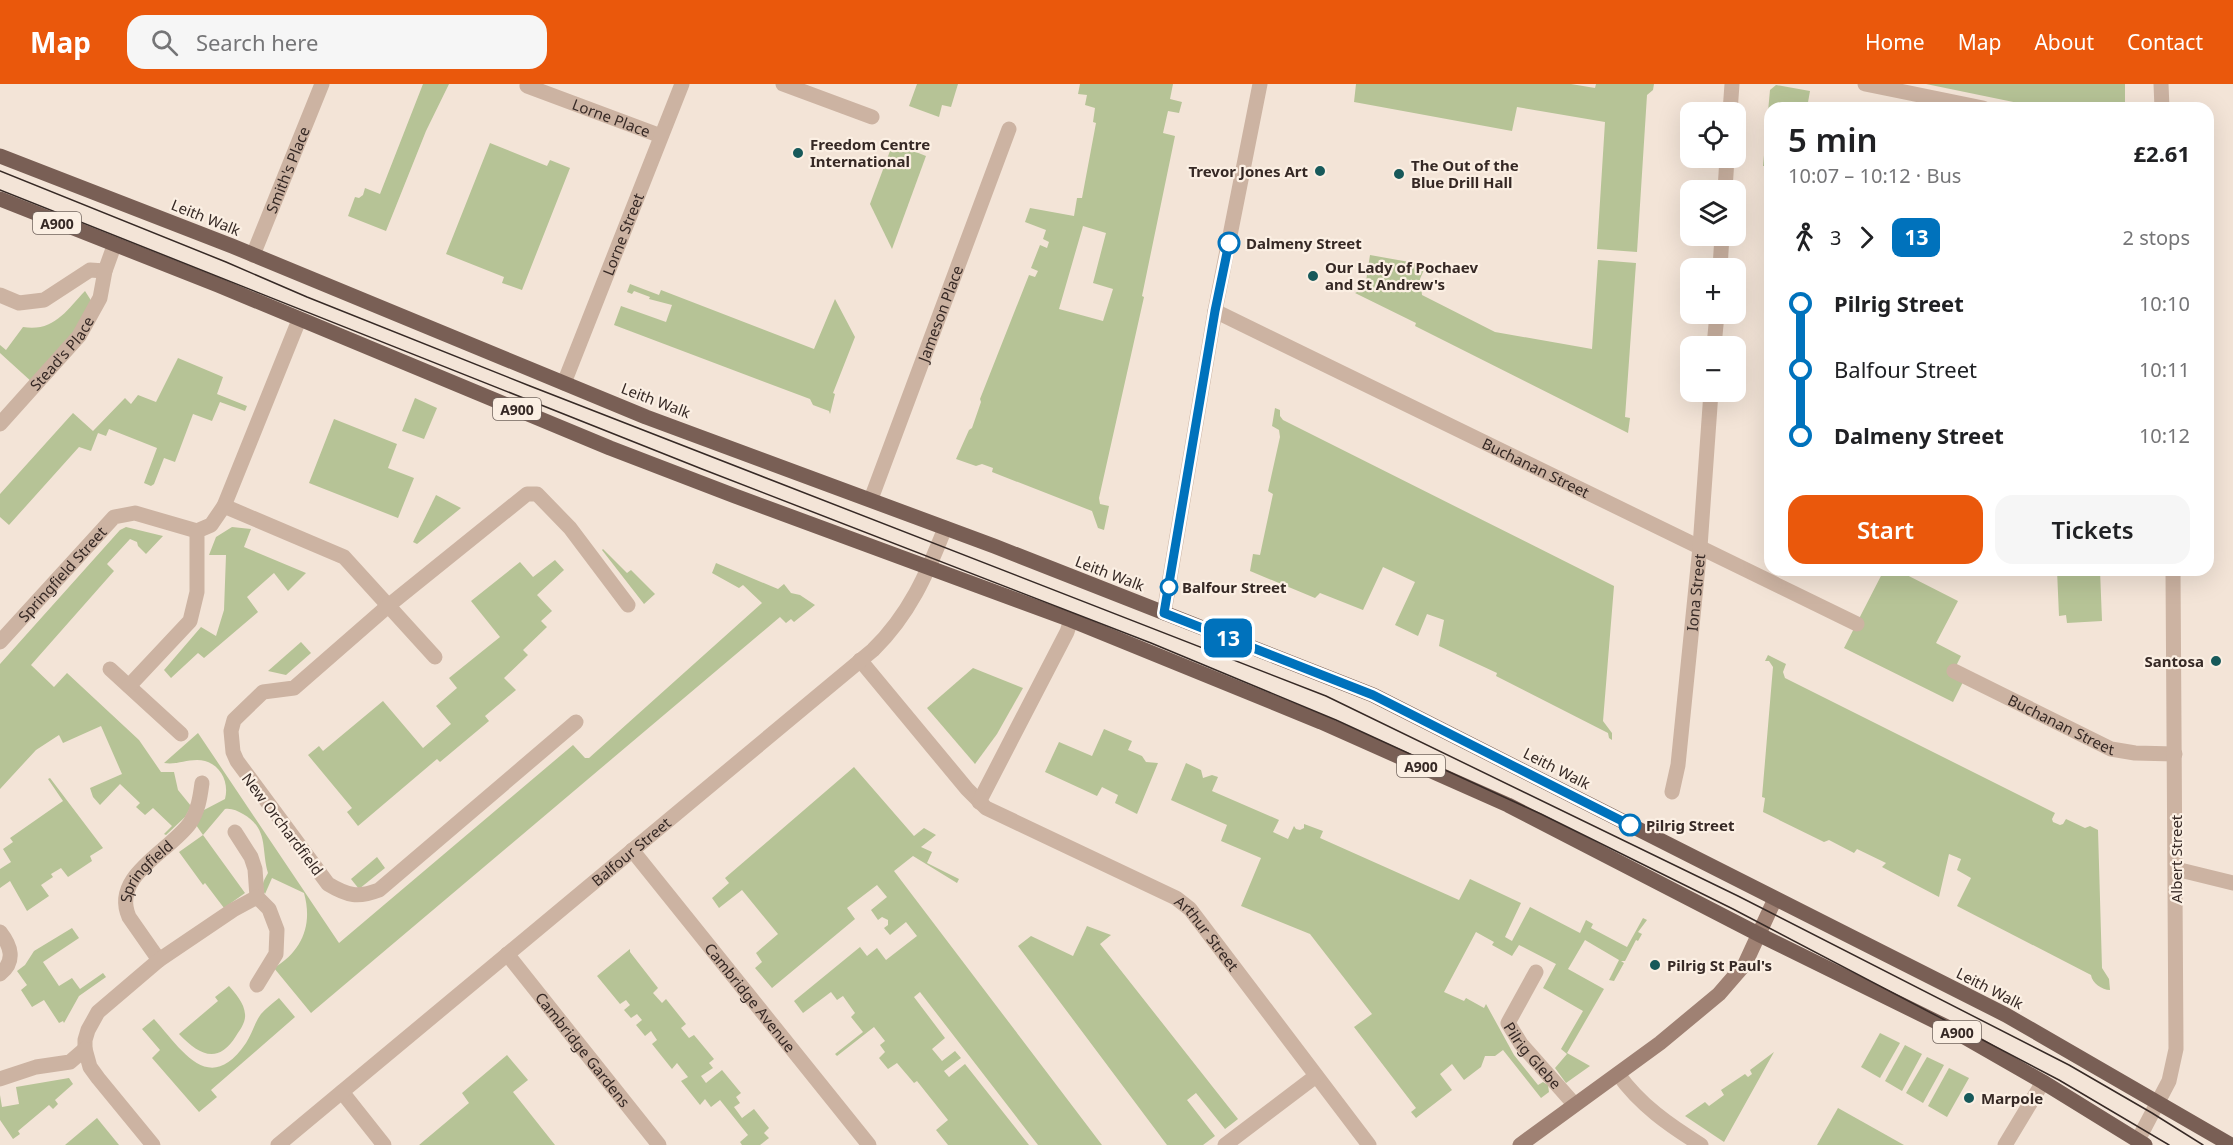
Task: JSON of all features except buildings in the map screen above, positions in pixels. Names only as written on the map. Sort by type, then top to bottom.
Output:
[{"type":"main road","name":"Leith Walk","points":[[0,156],[253,255],[646,417],[871,499],[1373,695],[2006,1015],[2231,1145]]},
{"type":"main road","name":"A900","points":[[0,200],[218,285],[610,448],[1071,620],[1321,722],[1508,805],[1760,935],[1947,1027],[2043,1082],[2141,1143]]},
{"type":"street","name":"Smith's Place","points":[[253,255],[322,84]]},
{"type":"street","name":"Lorne Street","points":[[564,383],[682,84]]},
{"type":"street","points":[[783,84],[872,117]]},
{"type":"street","points":[[1164,613],[1215,311],[1260,84]]},
{"type":"street","points":[[1731,102],[1732,84]]},
{"type":"street","points":[[1865,84],[1954,102]]},
{"type":"street","points":[[2162,84],[2162,102]]},
{"type":"street","name":"Lorne Place","points":[[527,86],[661,136]]},
{"type":"street","name":"Jameson Place","points":[[871,499],[1009,129]]},
{"type":"street","name":"Stead's Place","points":[[0,423],[79,336],[100,298],[105,271],[114,246]]},
{"type":"street","points":[[0,296],[19,303],[44,300],[90,270],[105,271]]},
{"type":"street","name":"Buchanan Street","points":[[1215,311],[1857,624]]},
{"type":"street","points":[[129,686],[190,621],[197,592],[197,531],[211,525],[224,506],[299,320]]},
{"type":"street","name":"Iona Street","points":[[1672,792],[1678,765],[1700,547],[1710,402]]},
{"type":"street","name":"New Orchardfield","points":[[576,722],[379,890],[365,896],[342,892],[328,884],[237,761],[233,752],[231,731],[234,720],[263,692],[294,688],[388,606],[527,494],[537,494],[570,528],[628,605]]},
{"type":"street","points":[[224,506],[344,557],[435,657]]},
{"type":"street","name":"Springfield Street","points":[[0,642],[114,517],[135,513],[197,531]]},
{"type":"street","name":"Balfour Street","points":[[278,1145],[860,660],[897,624],[910,605],[945,528]]},
{"type":"street","name":"Albert Street","points":[[2141,1143],[2169,1081],[2176,1049],[2173,576]]},
{"type":"street","points":[[979,802],[1049,669],[1071,620]]},
{"type":"street","name":"Arthur Street","points":[[860,660],[979,802],[992,812],[1183,903],[1197,918],[1369,1145]]},
{"type":"street","points":[[110,669],[181,734]]},
{"type":"street","name":"Buchanan Street","points":[[1954,671],[2111,749],[2135,753],[2175,754]]},
{"type":"street","name":"Springfield","points":[[159,960],[129,917],[125,894],[135,875],[176,839],[190,822],[198,807],[202,783]]},
{"type":"street","points":[[235,832],[251,857],[255,869],[257,897],[272,915],[278,939],[272,963],[257,985]]},
{"type":"street","name":"Cambridge Avenue","points":[[632,850],[868,1145]]},
{"type":"street","points":[[2176,869],[2233,883]]},
{"type":"street","points":[[153,1145],[90,1067],[85,1049],[88,1030],[98,1012],[159,960],[233,910],[257,897]]},
{"type":"street","points":[[1520,1145],[1660,1043],[1719,994],[1745,964],[1775,899]]},
{"type":"street","points":[[0,932],[7,941],[11,954],[8,967],[0,974]]},
{"type":"street","name":"Cambridge Gardens","points":[[507,954],[659,1145]]},
{"type":"street","name":"Pilrig Glebe","points":[[1536,972],[1508,1023],[1521,1044],[1574,1104]]},
{"type":"street","points":[[0,1079],[36,1068],[70,1062],[85,1049]]},
{"type":"street","points":[[1618,1074],[1634,1095],[1652,1112],[1701,1145]]},
{"type":"street","points":[[1225,1145],[1316,1076]]},
{"type":"street","points":[[2005,1145],[2043,1082]]},
{"type":"street","points":[[342,1092],[384,1145]]},
{"type":"green space","points":[[423,84],[449,84],[426,131],[386,231],[348,216],[355,197],[359,198],[363,195],[365,188],[380,194]]},
{"type":"green space","points":[[917,84],[958,84],[951,107],[942,105],[939,117],[909,106]]},
{"type":"green space","points":[[1080,84],[1173,84],[1170,99],[1182,102],[1179,113],[1168,111],[1163,133],[1175,136],[1142,296],[1144,297],[1099,498],[1100,504],[1109,506],[1104,530],[1098,528],[1092,511],[992,472],[993,468],[982,464],[976,466],[956,459],[972,428],[980,399],[1029,275],[1035,277],[1038,271],[1031,268],[1040,245],[1047,248],[1049,242],[1043,239],[1046,230],[1025,222],[1030,208],[1074,216],[1077,198],[1082,198],[1096,123],[1093,122],[1095,108],[1085,105],[1087,95],[1078,94]],"holes":[[[1083,226],[1106,233],[1093,283],[1113,289],[1103,321],[1059,309]]]},
{"type":"green space","points":[[1356,84],[1571,84],[1595,88],[1596,84],[1654,84],[1653,90],[1647,95],[1637,252],[1597,249],[1605,122],[1517,107],[1512,131],[1354,102]]},
{"type":"green space","points":[[1926,84],[2125,84],[2125,102],[2014,102]]},
{"type":"green space","points":[[1776,85],[1810,91],[1808,102],[1769,102],[1770,90]]},
{"type":"green space","points":[[490,143],[547,166],[550,160],[570,168],[522,290],[502,283],[504,277],[446,254]]},
{"type":"green space","points":[[893,143],[926,156],[892,249],[870,204]]},
{"type":"green space","points":[[1370,255],[1426,265],[1420,279],[1422,295],[1495,332],[1592,349],[1598,260],[1636,263],[1625,417],[1630,418],[1628,433],[1415,326],[1416,323],[1355,293],[1365,288]]},
{"type":"green space","points":[[630,284],[659,295],[661,290],[814,349],[835,299],[855,337],[833,393],[835,394],[830,414],[829,411],[813,405],[810,399],[614,325],[621,306],[666,322],[672,305],[649,299],[650,297],[634,291],[632,294],[627,292]]},
{"type":"green space","points":[[85,291],[92,302],[67,347],[33,383],[0,353],[0,345],[6,350],[23,327],[34,328],[51,323]]},
{"type":"green space","points":[[178,358],[223,377],[217,394],[247,406],[245,411],[220,402],[212,421],[193,414],[175,462],[164,458],[154,484],[151,486],[144,483],[157,448],[109,429],[106,436],[98,433],[91,451],[79,447],[9,525],[0,517],[0,494],[73,413],[93,431],[125,398],[131,404],[138,395],[156,402]]},
{"type":"green space","points":[[415,398],[437,408],[424,439],[402,431]]},
{"type":"green space","points":[[1275,408],[1280,410],[1283,420],[1614,586],[1603,721],[1612,733],[1612,740],[1608,733],[1496,676],[1497,673],[1439,646],[1444,620],[1427,614],[1418,636],[1395,625],[1415,582],[1383,567],[1363,610],[1320,593],[1315,598],[1250,571],[1253,554],[1260,555],[1273,494],[1268,491],[1280,437],[1279,430],[1272,426]]},
{"type":"green space","points":[[334,419],[397,444],[388,468],[414,478],[398,518],[309,483]]},
{"type":"green space","points":[[436,495],[461,508],[417,544],[413,542]]},
{"type":"green space","points":[[126,527],[163,536],[146,554],[137,542],[130,539],[107,564],[114,571],[31,665],[54,687],[67,673],[139,740],[161,772],[174,772],[178,790],[191,806],[185,817],[166,835],[164,834],[172,826],[153,808],[145,815],[136,807],[140,803],[120,784],[100,805],[93,797],[90,788],[122,774],[101,726],[63,743],[59,735],[36,750],[0,789],[0,664],[120,530]]},
{"type":"green space","points":[[232,527],[251,529],[244,547],[306,573],[288,591],[274,573],[247,597],[258,612],[204,658],[198,653],[171,678],[164,670],[201,627],[216,636],[224,610],[226,555],[209,555],[216,537]]},
{"type":"green space","points":[[603,549],[627,573],[631,570],[655,594],[644,604]]},
{"type":"green space","points":[[555,560],[564,570],[537,595],[552,611],[541,621],[547,627],[523,650],[528,655],[504,678],[516,690],[485,716],[489,721],[440,762],[437,759],[358,826],[347,812],[352,808],[308,755],[319,746],[323,751],[383,701],[423,748],[451,724],[436,706],[457,688],[449,678],[500,637],[471,601],[520,562],[533,577]]},
{"type":"green space","points":[[716,563],[778,589],[784,584],[791,593],[800,595],[815,605],[794,622],[791,619],[786,623],[780,617],[311,1013],[274,968],[292,954],[303,936],[307,916],[304,893],[272,878],[265,894],[263,886],[268,873],[263,840],[257,826],[243,814],[232,809],[225,809],[203,835],[196,825],[204,810],[225,799],[226,785],[221,772],[211,763],[204,761],[164,763],[198,733],[339,943],[573,745],[585,758],[589,758],[762,603],[743,585],[739,588],[712,573]]},
{"type":"green space","points":[[1881,576],[1909,576],[1958,601],[1936,643],[1961,656],[1951,676],[1963,682],[1953,702],[1844,648]]},
{"type":"green space","points":[[2057,576],[2100,576],[2102,621],[2067,623],[2066,615],[2059,616]]},
{"type":"green space","points":[[301,642],[311,653],[286,675],[268,671]]},
{"type":"green space","points":[[1768,655],[1786,664],[1783,672],[1785,678],[2055,813],[2053,822],[2060,825],[2066,819],[2085,828],[2090,826],[2098,830],[2102,968],[2109,979],[2110,990],[2098,986],[2091,975],[1957,906],[1971,878],[1957,870],[1961,859],[1949,854],[1939,897],[1882,867],[1886,863],[1857,849],[1854,853],[1829,840],[1824,842],[1763,812],[1765,798],[1762,797],[1773,667],[1769,661],[1765,661]]},
{"type":"green space","points":[[973,668],[1023,688],[997,734],[975,764],[927,708]]},
{"type":"green space","points":[[1104,729],[1132,741],[1128,750],[1142,756],[1146,762],[1158,763],[1137,814],[1115,803],[1118,795],[1102,787],[1097,796],[1045,772],[1059,742],[1092,756]]},
{"type":"green space","points":[[1186,763],[1201,770],[1203,778],[1212,775],[1218,777],[1212,791],[1279,820],[1273,832],[1288,839],[1294,826],[1300,830],[1304,828],[1304,824],[1323,831],[1320,838],[1459,900],[1470,879],[1521,903],[1505,937],[1512,941],[1530,907],[1580,933],[1586,920],[1593,924],[1591,928],[1627,947],[1643,918],[1647,920],[1638,932],[1642,934],[1638,941],[1636,940],[1625,961],[1621,961],[1624,963],[1614,981],[1609,980],[1619,960],[1585,940],[1568,969],[1604,989],[1567,1053],[1590,1066],[1566,1083],[1555,1068],[1567,1054],[1561,1049],[1583,1011],[1543,988],[1556,964],[1519,945],[1512,956],[1492,945],[1494,942],[1476,932],[1444,992],[1464,1001],[1466,998],[1484,1008],[1486,1004],[1514,1055],[1538,1085],[1543,1082],[1548,1085],[1549,1092],[1541,1098],[1503,1050],[1495,1056],[1485,1056],[1481,1067],[1464,1080],[1452,1064],[1440,1074],[1452,1090],[1416,1118],[1411,1112],[1416,1108],[1354,1027],[1372,1014],[1310,934],[1241,906],[1261,858],[1221,841],[1227,825],[1171,800]]},
{"type":"green space","points":[[854,767],[914,836],[924,828],[936,835],[921,847],[932,852],[927,863],[959,879],[957,883],[913,856],[894,871],[1102,1145],[1038,1145],[920,992],[914,997],[945,1038],[932,1049],[942,1061],[955,1051],[961,1058],[944,1071],[949,1077],[965,1064],[1029,1145],[948,1145],[936,1130],[948,1120],[917,1081],[914,1083],[897,1063],[888,1069],[879,1058],[885,1052],[880,1045],[885,1041],[874,1027],[837,1056],[835,1054],[863,1032],[851,1017],[855,1013],[843,996],[837,1000],[831,992],[803,1013],[794,1001],[860,947],[867,956],[877,948],[886,960],[917,936],[906,922],[890,935],[884,928],[888,925],[888,920],[882,917],[878,920],[871,910],[887,897],[877,885],[847,908],[855,919],[772,988],[755,968],[762,962],[756,953],[778,934],[742,890],[719,908],[712,898],[729,883],[725,878]]},
{"type":"green space","points":[[50,778],[103,848],[90,856],[92,861],[68,877],[61,868],[51,874],[53,877],[41,885],[49,896],[27,911],[10,881],[0,888],[0,869],[11,862],[3,849],[13,842],[10,838],[63,801],[48,779]]},
{"type":"green space","points":[[203,835],[245,893],[224,908],[205,883],[203,885],[179,852]]},
{"type":"green space","points":[[377,857],[385,868],[359,889],[351,879]]},
{"type":"green space","points":[[1087,926],[1111,935],[1100,944],[1238,1119],[1225,1129],[1196,1093],[1187,1100],[1215,1136],[1203,1145],[1167,1145],[1018,946],[1031,936],[1073,956]]},
{"type":"green space","points":[[72,928],[79,938],[43,962],[59,986],[72,978],[80,989],[103,973],[106,977],[79,996],[64,1023],[63,1021],[59,1023],[44,1000],[32,1007],[21,990],[27,985],[17,971],[25,965],[34,951]]},
{"type":"green space","points":[[630,949],[658,988],[653,993],[662,1003],[666,999],[686,1024],[681,1028],[689,1038],[694,1035],[714,1059],[709,1063],[713,1068],[701,1076],[706,1083],[722,1070],[741,1093],[736,1097],[740,1103],[734,1107],[742,1118],[754,1109],[769,1128],[764,1133],[769,1138],[760,1145],[742,1145],[740,1142],[748,1135],[720,1100],[711,1107],[705,1099],[700,1105],[681,1081],[688,1077],[677,1063],[672,1069],[652,1044],[657,1040],[651,1031],[645,1036],[636,1025],[642,1020],[637,1014],[631,1018],[624,1010],[630,1005],[626,1000],[620,1004],[597,976]]},
{"type":"green space","points":[[229,986],[243,1006],[244,1023],[222,1051],[215,1054],[201,1052],[179,1034],[218,1001],[215,997]]},
{"type":"green space","points":[[279,998],[295,1017],[211,1090],[217,1097],[199,1112],[152,1058],[160,1050],[142,1029],[154,1019],[197,1063],[208,1067],[220,1066],[233,1059],[246,1043],[261,1014]]},
{"type":"green space","points":[[1880,1033],[1900,1043],[1880,1078],[1861,1067]]},
{"type":"green space","points":[[1905,1045],[1922,1054],[1902,1091],[1885,1081]]},
{"type":"green space","points":[[1774,1052],[1724,1142],[1685,1116],[1705,1102],[1709,1106],[1724,1095],[1721,1090],[1745,1074],[1748,1077],[1752,1074],[1750,1070]]},
{"type":"green space","points":[[507,1055],[528,1080],[513,1092],[555,1145],[419,1145],[469,1103],[462,1093]]},
{"type":"green space","points":[[1927,1057],[1944,1065],[1923,1103],[1906,1093]]},
{"type":"green space","points":[[1949,1068],[1969,1078],[1947,1117],[1928,1106]]},
{"type":"green space","points":[[69,1078],[73,1084],[55,1100],[58,1104],[53,1109],[49,1105],[18,1131],[20,1134],[13,1139],[0,1120],[0,1095],[2,1107],[19,1104],[16,1087]]},
{"type":"green space","points":[[1838,1108],[1904,1145],[1817,1145]]},
{"type":"green space","points":[[97,1118],[119,1145],[65,1145]]},
{"type":"tram line","points":[[0,171],[530,386],[1326,696],[1738,896],[2069,1065],[2203,1145]]},
{"type":"tram line","points":[[0,190],[702,469],[1151,643],[1336,720],[1541,814],[1733,909],[2059,1080],[2169,1145]]},
{"type":"bus line","name":"13","points":[[1229,243],[1215,311],[1164,613],[1373,695],[1630,825]]},
{"type":"place","name":"Freedom Centre International","points":[[798,153]]},
{"type":"place","name":"Trevor Jones Art","points":[[1320,171]]},
{"type":"place","name":"The Out of the Blue Drill Hall","points":[[1399,174]]},
{"type":"place","name":"Dalmeny Street","points":[[1229,243]]},
{"type":"place","name":"Our Lady of Pochaev and St Andrew's","points":[[1313,276]]},
{"type":"place","name":"Balfour Street","points":[[1169,587]]},
{"type":"place","name":"Santosa","points":[[2216,661]]},
{"type":"place","name":"Pilrig Street","points":[[1630,825]]},
{"type":"place","name":"Pilrig St Paul's","points":[[1655,965]]},
{"type":"place","name":"Marpole","points":[[1969,1098]]}]
